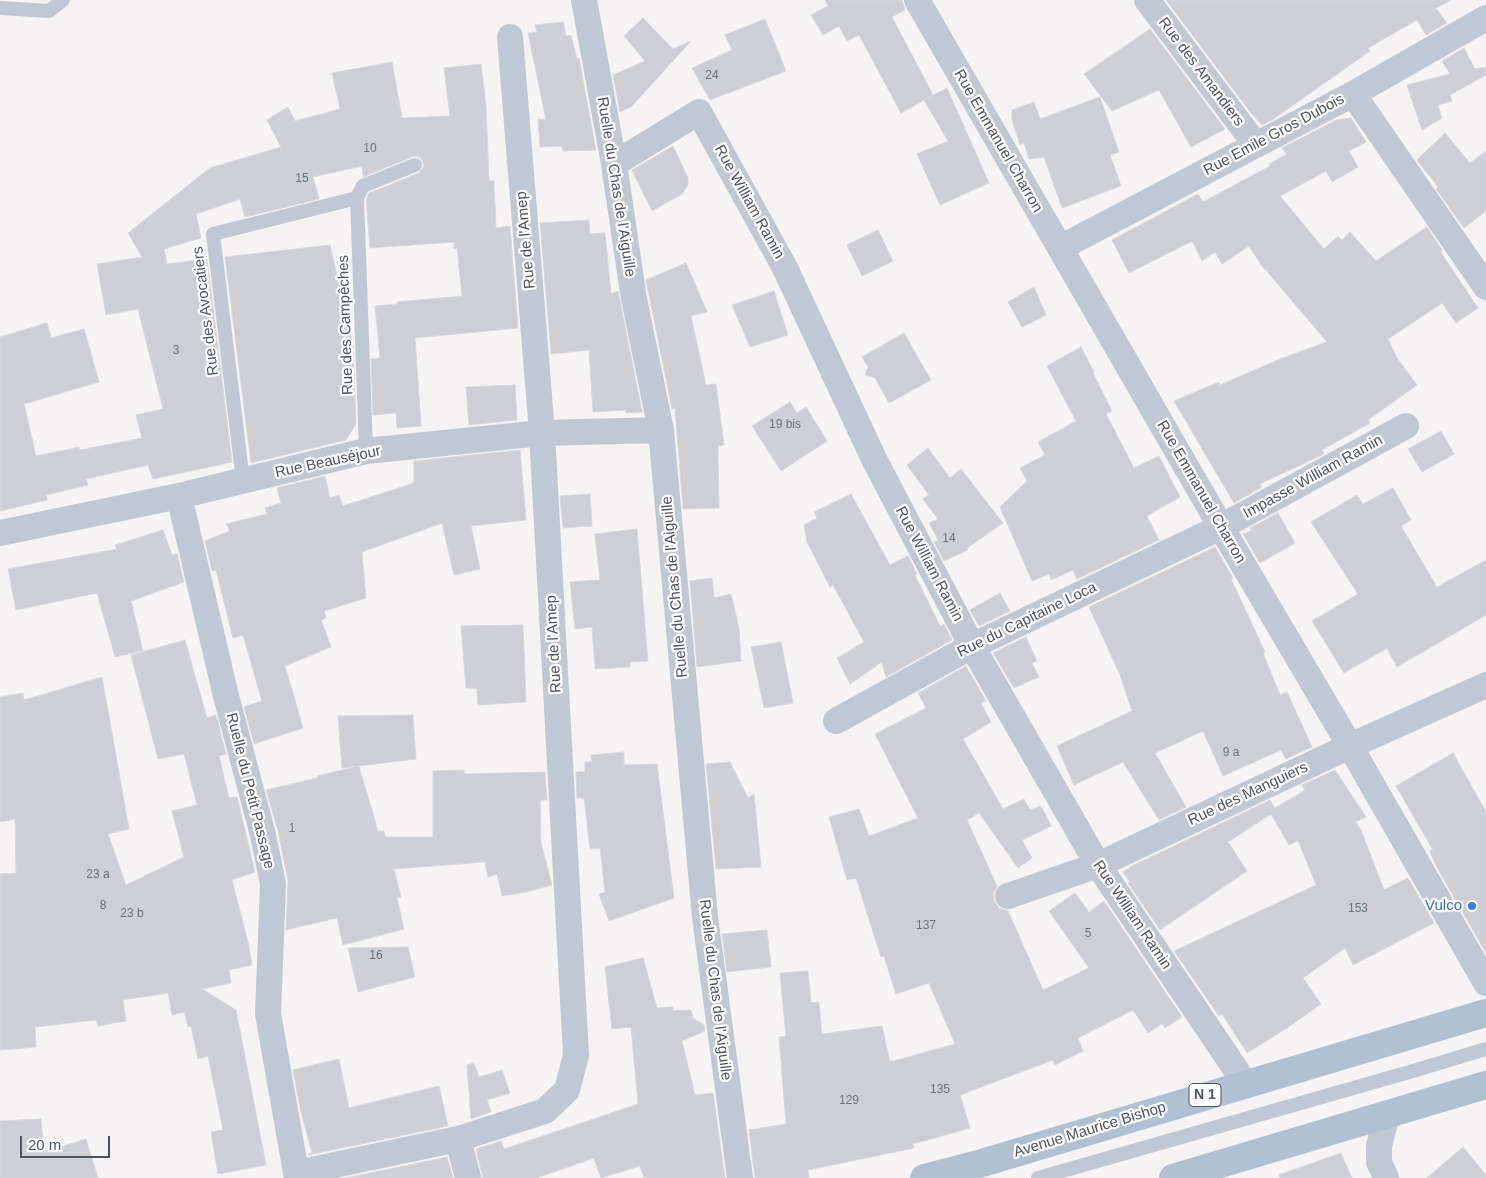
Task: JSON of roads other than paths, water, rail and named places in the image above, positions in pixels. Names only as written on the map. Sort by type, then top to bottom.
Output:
[{"type":"main road","name":"Avenue Maurice Bishop","points":[[924,1178],[1486,1013]]},
{"type":"main road","points":[[1173,1178],[1486,1085]]},
{"type":"street","name":"Ruelle du Chas de l'Aiguille","points":[[584,0],[614,164],[634,299],[661,430],[705,917],[740,1178]]},
{"type":"street","name":"Rue Emmanuel Charron","points":[[917,0],[1486,983]]},
{"type":"street","name":"Rue des Amandiers","points":[[1152,2],[1256,145]]},
{"type":"street","name":"Rue Emile Gros Dubois","points":[[1060,248],[1353,94],[1486,18]]},
{"type":"street","name":"Rue de l'Amep","points":[[297,1176],[458,1139],[545,1111],[567,1090],[576,1054],[542,434],[510,37]]},
{"type":"street","points":[[1353,94],[1486,287]]},
{"type":"street","name":"Rue William Ramin","points":[[614,164],[699,112],[785,268],[874,459],[972,646],[1098,865],[1245,1083]]},
{"type":"street","name":"Impasse William Ramin","points":[[1221,527],[1406,426]]},
{"type":"street","name":"Rue Beauséjour","points":[[0,533],[178,496],[366,451],[542,434],[661,430]]},
{"type":"street","name":"Ruelle du Petit Passage","points":[[178,496],[226,696],[264,835],[274,884],[268,1014],[297,1176]]},
{"type":"street","name":"Rue du Capitaine Loca","points":[[836,721],[972,646],[1221,527]]},
{"type":"street","name":"Rue des Manguiers","points":[[1008,896],[1098,865],[1350,746],[1486,685]]},
{"type":"street","points":[[1386,1178],[1379,1162],[1379,1146],[1387,1114]]},
{"type":"street","points":[[458,1139],[468,1178]]},
{"type":"lane","points":[[0,8],[49,11],[63,0]]},
{"type":"lane","name":"Rue des Avocatiers","points":[[243,481],[213,234],[357,198],[363,186],[415,166]]},
{"type":"lane","name":"Rue des Campêches","points":[[357,198],[366,451]]},
{"type":"lane","points":[[1038,1178],[1413,1072],[1486,1049]]},
{"type":"place","name":"Vulco","points":[[1472,906]]}]
